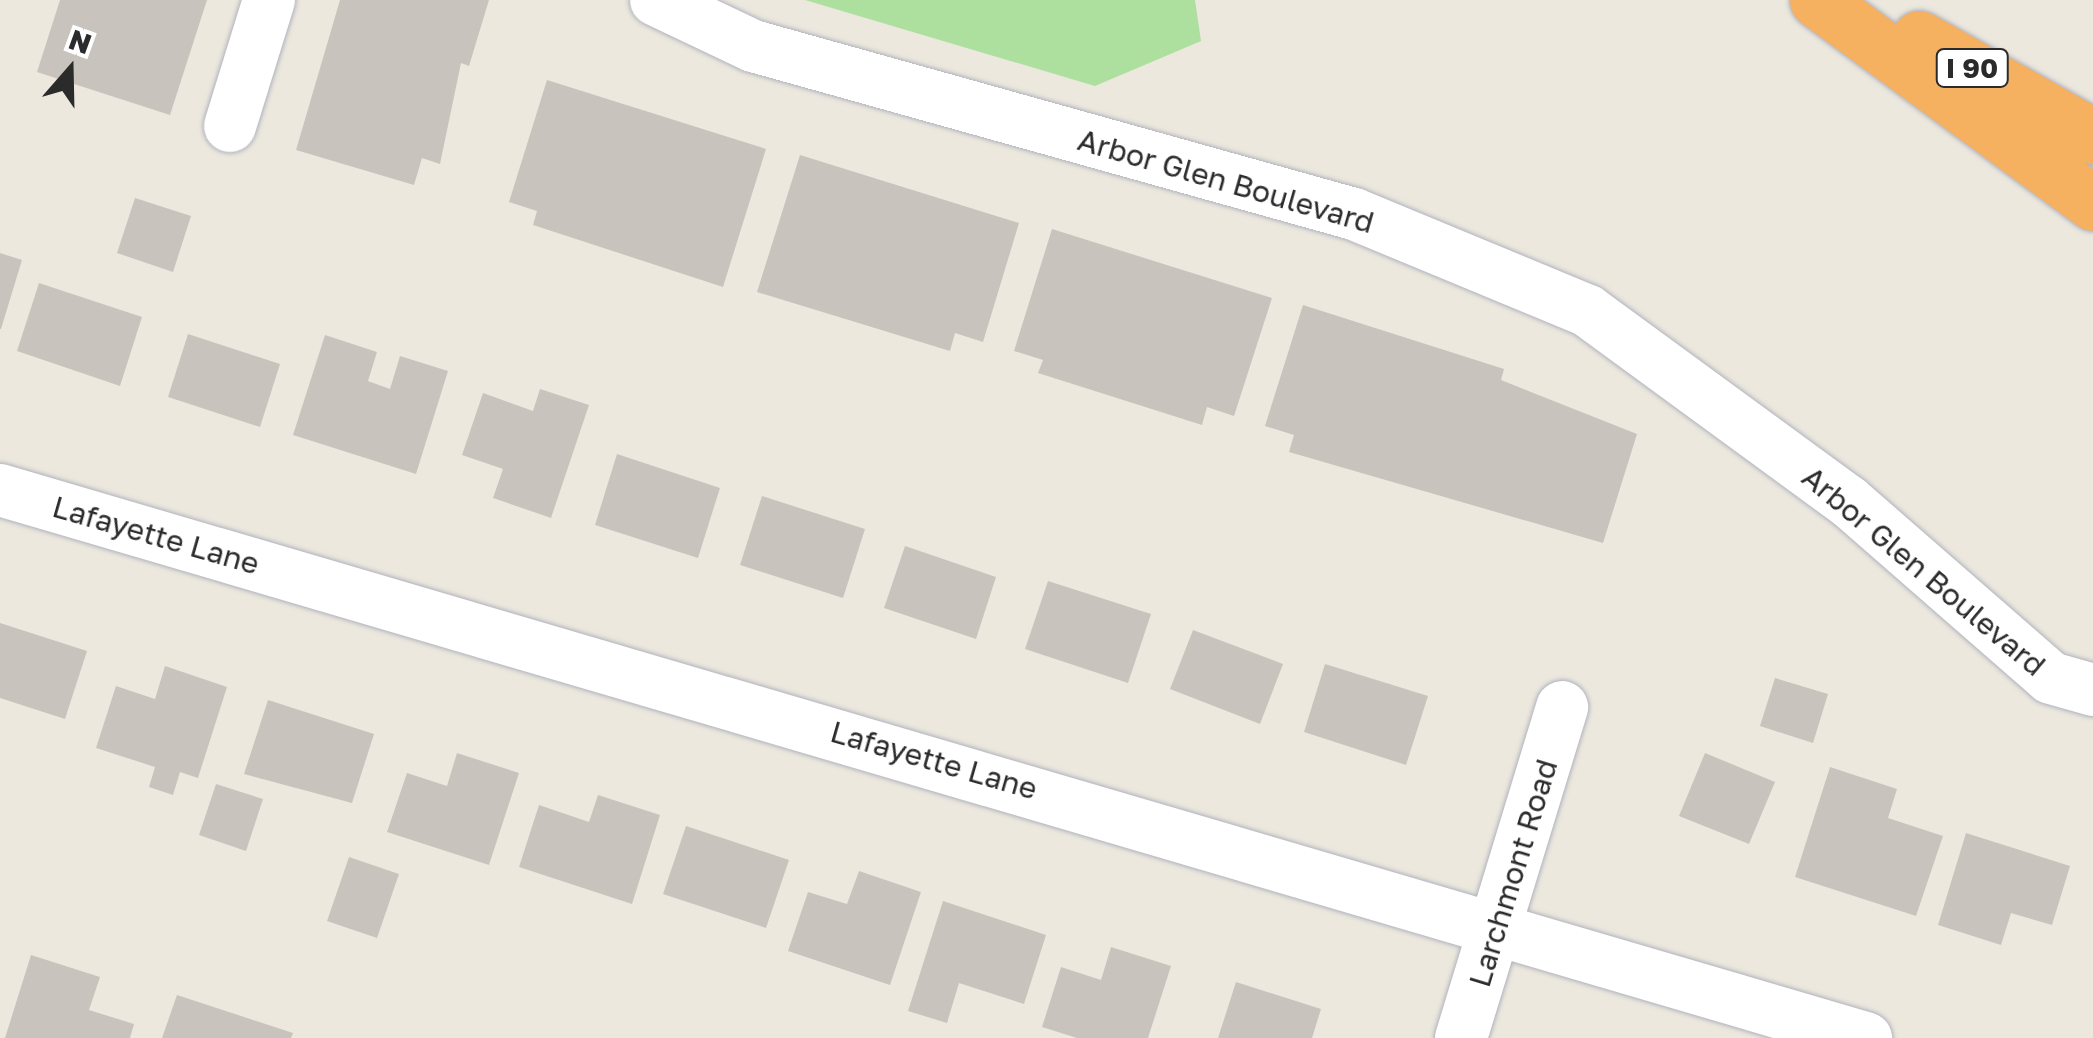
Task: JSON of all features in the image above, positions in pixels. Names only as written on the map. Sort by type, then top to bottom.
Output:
[{"type":"highway","points":[[1817,0],[2093,202]]},
{"type":"highway","name":"I 90","points":[[1851,0],[2093,136]]},
{"type":"street","points":[[230,126],[269,0]]},
{"type":"street","name":"Arbor Glen Boulevard","points":[[656,0],[754,46],[1354,214],[1588,312],[1848,501],[2051,678],[2093,690]]},
{"type":"street","name":"Lafayette Lane","points":[[0,490],[1502,924],[1866,1038]]},
{"type":"street","name":"Larchmont Road","points":[[1461,1038],[1502,924],[1562,707]]},
{"type":"green space","points":[[805,0],[1195,0],[1201,41],[1095,86]]},
{"type":"building","points":[[60,0],[207,0],[170,115],[37,72]]},
{"type":"building","points":[[340,0],[489,0],[469,66],[461,63],[440,164],[422,158],[414,185],[296,150]]},
{"type":"building","points":[[547,80],[766,149],[723,287],[533,225],[537,211],[509,202]]},
{"type":"building","points":[[800,155],[1019,223],[983,342],[955,333],[950,351],[757,292]]},
{"type":"building","points":[[135,198],[191,216],[173,272],[117,253]]},
{"type":"building","points":[[1052,229],[1272,298],[1234,416],[1207,407],[1202,425],[1038,373],[1043,360],[1014,351]]},
{"type":"building","points":[[0,253],[22,260],[1,329],[0,329]]},
{"type":"building","points":[[39,283],[142,317],[120,386],[17,351]]},
{"type":"building","points":[[1303,305],[1504,369],[1501,380],[1637,434],[1603,543],[1289,452],[1294,435],[1265,426]]},
{"type":"building","points":[[188,334],[280,364],[260,427],[168,397]]},
{"type":"building","points":[[325,335],[377,352],[368,381],[390,389],[400,356],[448,371],[416,474],[293,435]]},
{"type":"building","points":[[540,389],[589,405],[551,518],[493,498],[503,469],[462,455],[483,393],[533,411]]},
{"type":"building","points":[[617,454],[720,488],[698,558],[595,525]]},
{"type":"building","points":[[762,496],[865,529],[843,598],[740,565]]},
{"type":"building","points":[[905,546],[996,577],[976,639],[884,608]]},
{"type":"building","points":[[1048,581],[1151,614],[1128,683],[1025,649]]},
{"type":"building","points":[[0,623],[87,651],[65,719],[0,698]]},
{"type":"building","points":[[1193,630],[1283,664],[1260,724],[1170,689]]},
{"type":"building","points":[[1325,664],[1428,696],[1406,765],[1304,732]]},
{"type":"building","points":[[165,666],[227,687],[198,778],[180,772],[173,795],[149,787],[155,767],[96,748],[116,686],[155,699]]},
{"type":"building","points":[[1775,678],[1828,694],[1813,743],[1760,726]]},
{"type":"building","points":[[268,700],[374,734],[352,803],[244,774]]},
{"type":"building","points":[[457,753],[519,773],[489,865],[387,832],[407,773],[447,786]]},
{"type":"building","points":[[1705,753],[1775,782],[1749,844],[1679,816]]},
{"type":"building","points":[[1830,767],[1897,789],[1888,818],[1943,836],[1916,916],[1795,877]]},
{"type":"building","points":[[216,784],[263,799],[246,851],[199,835]]},
{"type":"building","points":[[598,795],[660,815],[632,904],[519,867],[539,805],[589,822]]},
{"type":"building","points":[[686,826],[789,860],[766,928],[663,894]]},
{"type":"building","points":[[1966,833],[2070,866],[2052,925],[2011,913],[2001,945],[1938,925]]},
{"type":"building","points":[[349,857],[399,874],[377,938],[327,921]]},
{"type":"building","points":[[859,871],[921,892],[890,985],[788,951],[808,892],[847,904]]},
{"type":"building","points":[[943,901],[1046,935],[1024,1004],[959,983],[947,1023],[908,1011]]},
{"type":"building","points":[[1111,947],[1171,966],[1148,1038],[1077,1038],[1042,1027],[1061,967],[1101,980]]},
{"type":"building","points":[[31,955],[100,977],[89,1010],[134,1024],[130,1038],[5,1038]]},
{"type":"building","points":[[1236,982],[1321,1009],[1312,1038],[1218,1038]]},
{"type":"building","points":[[177,995],[293,1033],[291,1038],[162,1038]]}]
